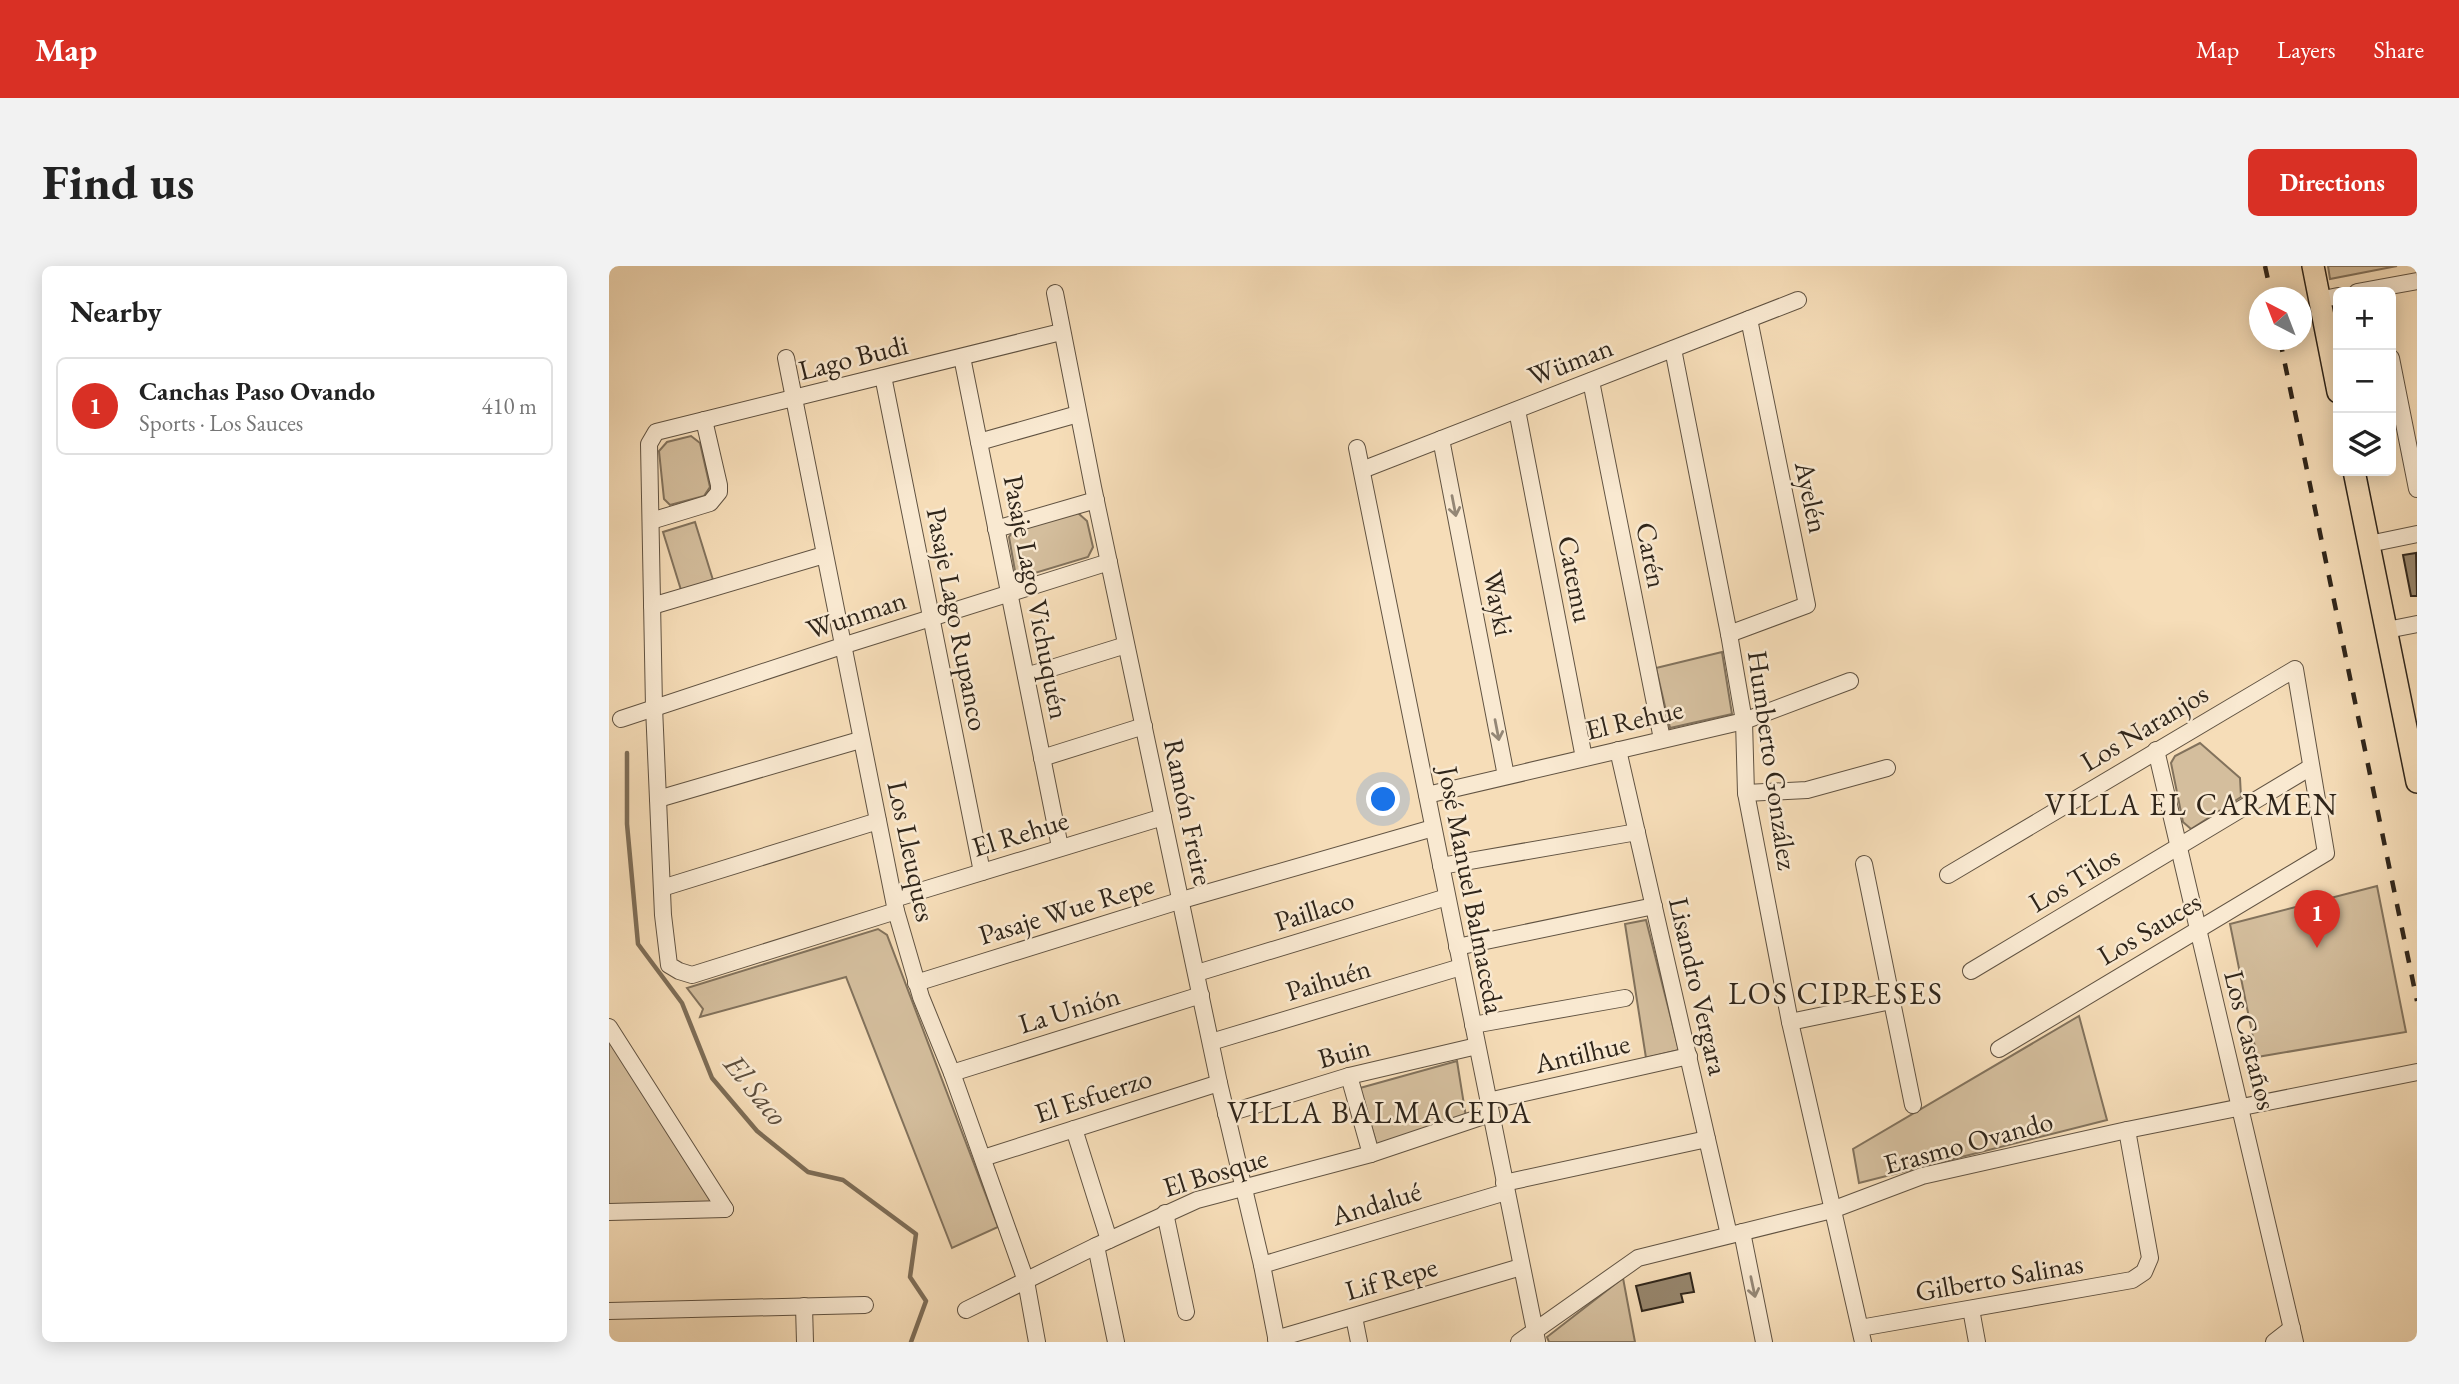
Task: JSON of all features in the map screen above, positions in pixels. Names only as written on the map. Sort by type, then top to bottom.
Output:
[{"type":"main road","points":[[2313,266],[2329,298],[2334,350]]},
{"type":"main road","points":[[2355,476],[2386,630],[2411,718],[2417,782]]},
{"type":"street","points":[[2390,287],[2417,281]]},
{"type":"street","name":"Ramón Freire","points":[[1055,293],[1095,500],[1219,1083],[1277,1341]]},
{"type":"street","name":"Wüman","points":[[1362,470],[1798,300]]},
{"type":"street","name":"Ayelén","points":[[1729,634],[1807,605],[1749,319]]},
{"type":"street","name":"Lago Budi","points":[[651,521],[649,444],[656,432],[1062,332]]},
{"type":"street","name":"Humberto González","points":[[1673,349],[1744,721],[1746,793],[1790,1021],[1862,1335]]},
{"type":"street","name":"Pasaje Lago Vichuquén","points":[[962,357],[1060,847]]},
{"type":"street","name":"Los Lleuques","points":[[786,358],[895,905],[916,983],[952,1073],[1026,1282],[1037,1342]]},
{"type":"street","name":"Pasaje Lago Rupanco","points":[[883,376],[982,872]]},
{"type":"street","name":"Carén","points":[[1591,381],[1662,739]]},
{"type":"street","points":[[2396,383],[2417,489]]},
{"type":"street","name":"Catemu","points":[[1517,410],[1584,758]]},
{"type":"street","points":[[979,442],[1078,414]]},
{"type":"street","points":[[704,421],[719,492],[710,503],[651,521],[661,888],[878,821]]},
{"type":"street","name":"Wayki","points":[[1441,439],[1506,776]]},
{"type":"street","name":"José Manuel Balmaceda","points":[[1357,448],[1536,1337]]},
{"type":"street","points":[[996,529],[1095,500]]},
{"type":"street","points":[[2369,544],[2417,534]]},
{"type":"street","points":[[652,606],[824,555]]},
{"type":"street","name":"Wunman","points":[[621,719],[1109,562]]},
{"type":"street","points":[[2386,630],[2417,624]]},
{"type":"street","points":[[1026,677],[1126,645]]},
{"type":"street","name":"Los Naranjos","points":[[1948,875],[2295,669],[2311,767]]},
{"type":"street","name":"El Rehue","points":[[1427,795],[1744,721],[1850,681]]},
{"type":"street","points":[[1042,758],[1144,726]]},
{"type":"street","points":[[658,799],[860,740]]},
{"type":"street","name":"Lisandro Vergara","points":[[1618,750],[1707,1139],[1736,1233],[1764,1342]]},
{"type":"street","name":"Los Castaños","points":[[2156,750],[2293,1335]]},
{"type":"street","name":"Los Tilos","points":[[1971,971],[2311,767]]},
{"type":"street","name":"Los Sauces","points":[[1999,1049],[2326,853],[2311,767]]},
{"type":"street","points":[[1746,793],[1807,790],[1887,768]]},
{"type":"street","name":"El Rehue","points":[[661,888],[668,963],[679,971],[692,975],[982,872],[1163,817]]},
{"type":"street","name":"Pasaje Wue Repe","points":[[916,983],[1182,900],[1433,828]]},
{"type":"street","points":[[1441,866],[1637,832]]},
{"type":"street","points":[[1864,864],[1913,1105]]},
{"type":"street","name":"Paillaco","points":[[1197,973],[1447,897]]},
{"type":"street","points":[[1457,947],[1654,906]]},
{"type":"street","name":"Paihuén","points":[[1211,1042],[1461,967]]},
{"type":"street","name":"La Unión","points":[[952,1073],[1201,995]]},
{"type":"street","points":[[1473,1026],[1625,998]]},
{"type":"street","points":[[1790,1021],[1891,1001]]},
{"type":"street","points":[[609,1027],[725,1209],[609,1212]]},
{"type":"street","name":"Buin","points":[[1226,1114],[1349,1076],[1477,1046]]},
{"type":"street","name":"Antilhue","points":[[1489,1108],[1689,1056]]},
{"type":"street","name":"Erasmo Ovando","points":[[1519,1342],[1536,1337],[1638,1258],[1832,1210],[1921,1176],[2240,1106],[2417,1072]]},
{"type":"street","points":[[1349,1076],[1371,1154]]},
{"type":"street","name":"El Esfuerzo","points":[[983,1158],[1219,1083]]},
{"type":"street","name":"El Bosque","points":[[966,1310],[1197,1200],[1371,1154],[1489,1108]]},
{"type":"street","points":[[1074,1129],[1103,1243],[1116,1342]]},
{"type":"street","name":"Gilberto Salinas","points":[[1862,1335],[1971,1309],[2132,1280],[2144,1272],[2150,1258],[2127,1130]]},
{"type":"street","name":"Andalué","points":[[1262,1265],[1505,1188],[1707,1139]]},
{"type":"street","points":[[1165,1213],[1186,1311]]},
{"type":"street","name":"Lif Repe","points":[[1277,1341],[1521,1267]]},
{"type":"street","points":[[609,1311],[865,1305]]},
{"type":"street","points":[[804,1306],[805,1342]]},
{"type":"street","points":[[1971,1309],[1977,1342]]},
{"type":"street","points":[[1354,1317],[1359,1342]]},
{"type":"street","points":[[2274,1342],[2293,1335]]},
{"type":"shaded area","points":[[2328,266],[2397,266],[2330,279]]},
{"type":"shaded area","points":[[691,436],[700,443],[710,487],[704,496],[670,505],[664,499],[659,451],[667,442]]},
{"type":"shaded area","points":[[1078,513],[1087,521],[1093,547],[1088,557],[1025,576],[1015,571],[1009,537],[1015,529]]},
{"type":"shaded area","points":[[695,522],[713,580],[681,590],[663,532]]},
{"type":"shaded area","points":[[1722,652],[1732,714],[1670,728],[1656,668]]},
{"type":"shaded area","points":[[2200,743],[2240,778],[2241,797],[2191,829],[2183,822],[2171,763],[2175,756]]},
{"type":"shaded area","points":[[2377,886],[2406,1032],[2257,1057],[2230,924]]},
{"type":"shaded area","points":[[1646,920],[1679,1050],[1646,1058],[1625,924]]},
{"type":"shaded area","points":[[878,929],[887,935],[998,1227],[952,1248],[846,977],[700,1017],[703,1009],[687,988]]},
{"type":"shaded area","points":[[2079,1016],[2107,1120],[1859,1183],[1853,1149]]},
{"type":"shaded area","points":[[609,1033],[721,1207],[609,1210]]},
{"type":"shaded area","points":[[1457,1061],[1466,1117],[1377,1146],[1360,1088]]},
{"type":"shaded area","points":[[1623,1278],[1635,1342],[1549,1342],[1547,1337]]},
{"type":"building","points":[[2416,553],[2417,596],[2411,596],[2403,555]]},
{"type":"building","points":[[1690,1273],[1694,1292],[1681,1294],[1683,1302],[1642,1311],[1636,1286]]},
{"type":"waterway","name":"El Saco","points":[[627,753],[627,824],[638,944],[682,1003],[712,1078],[757,1131],[808,1172],[843,1180],[916,1234],[910,1277],[926,1301],[911,1342]]},
{"type":"railway","points":[[2265,266],[2270,287]]},
{"type":"railway","points":[[2282,350],[2417,1001]]},
{"type":"place","name":"Canchas Paso Ovando","points":[[2317,948]]},
{"type":"district","name":"VILLA EL CARMEN","points":[[2192,805]]},
{"type":"district","name":"LOS CIPRESES","points":[[1836,994]]},
{"type":"district","name":"VILLA BALMACEDA","points":[[1380,1113]]}]
